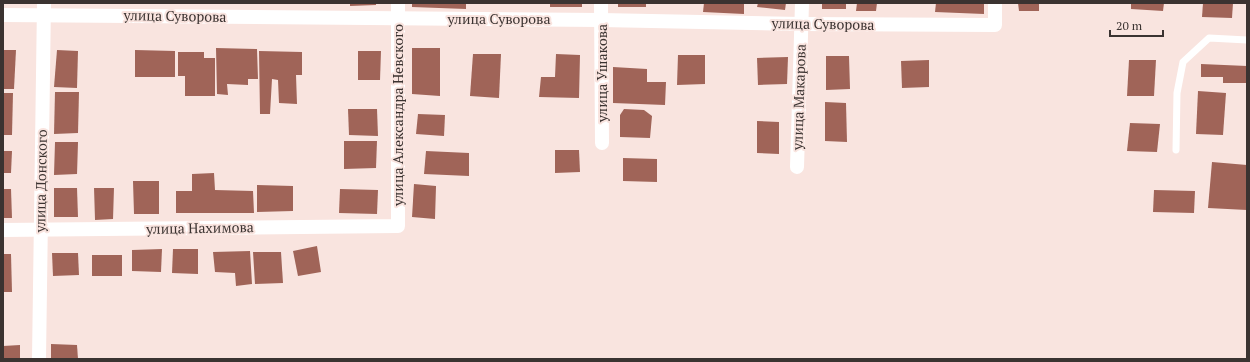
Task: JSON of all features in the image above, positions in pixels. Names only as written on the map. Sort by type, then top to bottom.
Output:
[{"type":"street","name":"улица Александра Невского","points":[[398,3],[398,226]]},
{"type":"street","name":"улица Ушакова","points":[[601,3],[602,143]]},
{"type":"street","name":"улица Макарова","points":[[797,167],[802,3]]},
{"type":"street","name":"улица Суворова","points":[[3,15],[44,9],[398,18],[801,24],[995,25],[995,3]]},
{"type":"street","name":"улица Донского","points":[[39,359],[44,9]]},
{"type":"street","name":"улица Нахимова","points":[[3,230],[398,226]]},
{"type":"lane","points":[[1176,150],[1177,93],[1183,62],[1209,38],[1247,40]]},
{"type":"building","points":[[350,3],[376,3],[376,5],[350,6]]},
{"type":"building","points":[[412,3],[466,3],[466,9],[412,7]]},
{"type":"building","points":[[550,3],[582,3],[582,7],[550,7]]},
{"type":"building","points":[[618,3],[646,3],[646,7],[618,7]]},
{"type":"building","points":[[704,3],[744,3],[744,14],[703,12]]},
{"type":"building","points":[[758,3],[786,3],[785,10],[757,7]]},
{"type":"building","points":[[822,3],[846,3],[846,9],[822,9]]},
{"type":"building","points":[[857,3],[877,3],[876,11],[856,11]]},
{"type":"building","points":[[936,3],[984,3],[984,14],[935,12]]},
{"type":"building","points":[[1018,3],[1039,3],[1039,11],[1019,11]]},
{"type":"building","points":[[1131,3],[1164,3],[1163,11],[1131,9]]},
{"type":"building","points":[[1203,3],[1233,3],[1232,18],[1202,17]]},
{"type":"building","points":[[216,48],[257,49],[258,79],[248,79],[248,85],[227,84],[228,95],[217,94]]},
{"type":"building","points":[[412,48],[440,48],[440,96],[412,94]]},
{"type":"building","points":[[3,50],[16,50],[14,89],[3,89]]},
{"type":"building","points":[[57,50],[78,51],[77,88],[54,87]]},
{"type":"building","points":[[135,50],[175,51],[175,77],[135,77]]},
{"type":"building","points":[[259,51],[302,52],[302,75],[296,75],[297,104],[279,103],[278,80],[272,79],[270,114],[260,114]]},
{"type":"building","points":[[358,51],[381,51],[380,80],[358,80]]},
{"type":"building","points":[[178,52],[204,52],[204,58],[215,58],[215,96],[185,96],[185,76],[178,76]]},
{"type":"building","points":[[473,54],[501,54],[499,98],[470,96]]},
{"type":"building","points":[[556,54],[580,55],[579,98],[539,97],[541,77],[555,77]]},
{"type":"building","points":[[678,55],[705,55],[705,84],[677,85]]},
{"type":"building","points":[[826,56],[849,56],[850,89],[826,90]]},
{"type":"building","points":[[788,57],[787,84],[758,85],[757,58]]},
{"type":"building","points":[[929,60],[929,87],[902,88],[901,61]]},
{"type":"building","points":[[1129,60],[1156,60],[1154,96],[1127,96]]},
{"type":"building","points":[[1201,64],[1247,66],[1247,83],[1223,83],[1223,77],[1201,77]]},
{"type":"building","points":[[613,67],[647,69],[647,82],[666,82],[665,105],[613,103]]},
{"type":"building","points":[[1198,91],[1226,93],[1223,135],[1196,134]]},
{"type":"building","points":[[55,92],[79,92],[78,133],[54,134]]},
{"type":"building","points":[[3,93],[13,93],[12,135],[3,135]]},
{"type":"building","points":[[825,102],[846,103],[847,142],[825,141]]},
{"type":"building","points":[[348,109],[377,109],[378,136],[349,135]]},
{"type":"building","points":[[624,109],[644,110],[652,116],[650,138],[620,137],[620,115]]},
{"type":"building","points":[[418,114],[445,115],[444,136],[416,134]]},
{"type":"building","points":[[757,121],[779,122],[779,154],[757,153]]},
{"type":"building","points":[[1130,123],[1160,124],[1157,152],[1127,151]]},
{"type":"building","points":[[344,141],[377,141],[376,168],[344,169]]},
{"type":"building","points":[[55,142],[78,142],[77,174],[54,175]]},
{"type":"building","points":[[555,150],[579,150],[580,172],[555,173]]},
{"type":"building","points":[[3,151],[12,151],[11,173],[3,173]]},
{"type":"building","points":[[426,151],[469,153],[469,176],[424,174]]},
{"type":"building","points":[[623,158],[657,159],[657,182],[623,181]]},
{"type":"building","points":[[1212,162],[1247,165],[1247,210],[1208,208]]},
{"type":"building","points":[[214,173],[215,190],[253,191],[254,213],[176,213],[176,191],[192,191],[192,174]]},
{"type":"building","points":[[133,181],[159,181],[159,214],[134,214]]},
{"type":"building","points":[[414,184],[436,186],[435,219],[412,217]]},
{"type":"building","points":[[257,185],[293,186],[293,211],[257,212]]},
{"type":"building","points":[[54,188],[77,188],[78,217],[54,217]]},
{"type":"building","points":[[94,188],[114,188],[113,219],[95,220]]},
{"type":"building","points":[[3,189],[11,189],[12,218],[3,218]]},
{"type":"building","points":[[340,189],[378,190],[377,214],[339,213]]},
{"type":"building","points":[[1154,190],[1195,191],[1194,213],[1153,212]]},
{"type":"building","points":[[317,246],[321,272],[298,276],[293,251]]},
{"type":"building","points":[[162,249],[161,272],[132,271],[132,250]]},
{"type":"building","points":[[173,249],[198,249],[198,274],[172,273]]},
{"type":"building","points":[[250,251],[252,284],[236,286],[235,273],[215,272],[213,252]]},
{"type":"building","points":[[253,252],[281,252],[283,283],[255,284]]},
{"type":"building","points":[[52,253],[78,253],[79,275],[53,276]]},
{"type":"building","points":[[3,254],[11,254],[12,292],[3,292]]},
{"type":"building","points":[[92,255],[122,255],[122,276],[92,276]]},
{"type":"building","points":[[51,344],[77,345],[78,359],[51,359]]},
{"type":"building","points":[[20,345],[20,359],[3,359],[3,346]]}]
